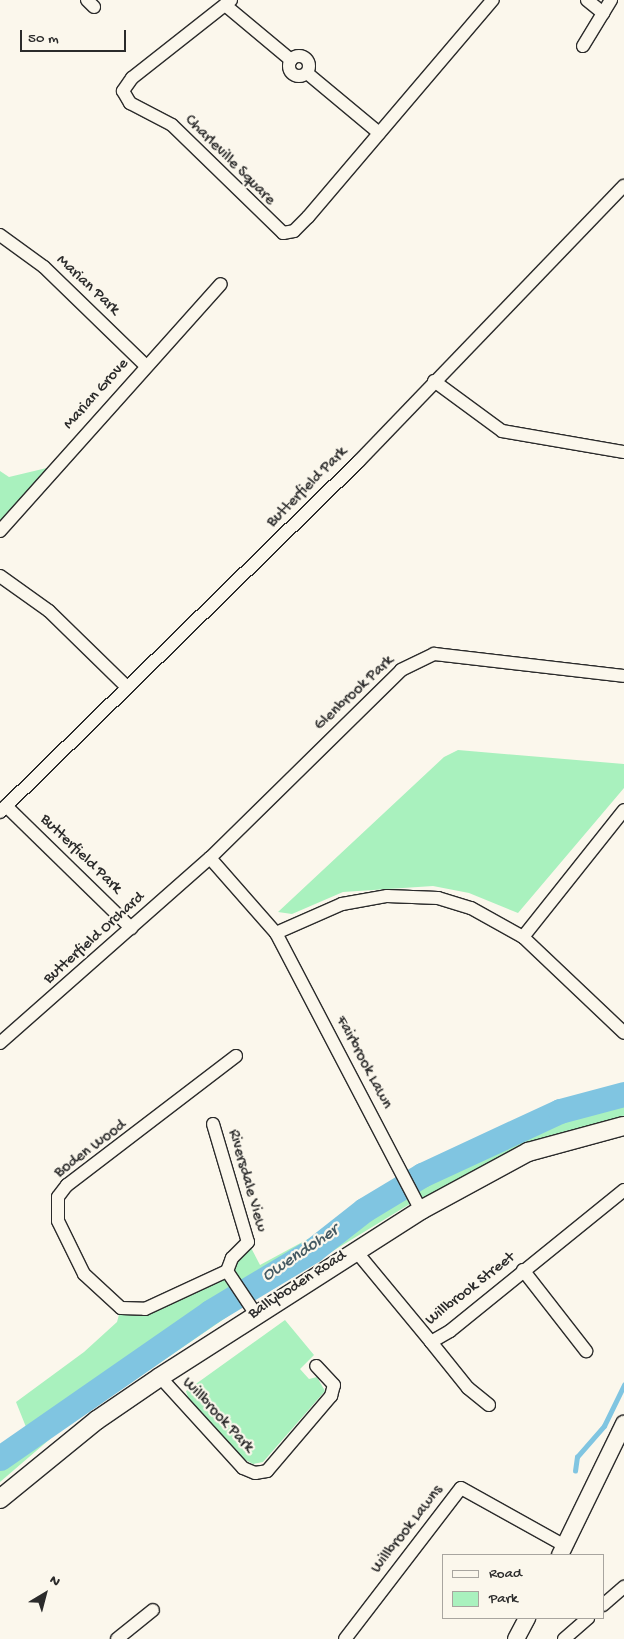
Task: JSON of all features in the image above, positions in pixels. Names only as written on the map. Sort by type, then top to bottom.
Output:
[{"type":"main road","name":"Ballyboden Road","points":[[0,1499],[98,1420],[255,1313],[354,1250],[421,1210],[528,1152],[624,1126]]},
{"type":"street","name":"Charleville Square","points":[[379,133],[307,73],[293,74],[291,60],[228,2],[132,78],[123,91],[130,103],[172,125],[274,230],[294,231],[379,133],[493,0]]},
{"type":"street","points":[[587,0],[603,13]]},
{"type":"street","points":[[583,46],[611,0]]},
{"type":"street","name":"Butterfield Park","points":[[131,928],[3,809],[315,505],[624,186]]},
{"type":"street","name":"Marian Park","points":[[0,235],[44,267],[146,366]]},
{"type":"street","name":"Marian Grove","points":[[0,531],[221,284]]},
{"type":"street","points":[[434,381],[502,432],[624,452]]},
{"type":"street","points":[[0,576],[49,611],[127,687]]},
{"type":"street","name":"Glenbrook Park","points":[[210,858],[401,670],[434,654],[624,676]]},
{"type":"street","points":[[523,937],[624,810]]},
{"type":"street","name":"Butterfield Orchard","points":[[0,1043],[210,858]]},
{"type":"street","name":"Fairbrook Lawn","points":[[210,858],[276,933],[421,1210]]},
{"type":"street","points":[[276,933],[342,904],[387,896],[438,898],[472,908],[523,937],[624,1033]]},
{"type":"street","name":"Boden Wood","points":[[227,1271],[145,1308],[121,1308],[84,1274],[58,1221],[57,1206],[67,1185],[236,1056]]},
{"type":"street","name":"Riversdale View","points":[[213,1124],[248,1242],[232,1258],[227,1271]]},
{"type":"street","name":"Willbrook Street","points":[[354,1250],[431,1342],[624,1190]]},
{"type":"street","points":[[523,1270],[586,1352]]},
{"type":"street","points":[[227,1271],[255,1313]]},
{"type":"street","points":[[431,1342],[468,1388],[489,1405]]},
{"type":"street","name":"Willbrook Park","points":[[160,1377],[243,1468],[255,1473],[267,1471],[331,1396],[334,1385],[316,1366]]},
{"type":"street","points":[[563,1550],[624,1424]]},
{"type":"street","name":"Willbrook Lawns","points":[[345,1639],[461,1488],[563,1550]]},
{"type":"street","points":[[604,1605],[624,1587]]},
{"type":"street","points":[[117,1639],[153,1610]]},
{"type":"street","points":[[516,1639],[526,1619]]},
{"type":"street","points":[[564,1639],[587,1619]]},
{"type":"green space","points":[[55,466],[0,529],[0,471],[9,477]]},
{"type":"green space","points":[[458,750],[624,764],[624,788],[518,913],[469,893],[433,886],[343,892],[292,914],[278,912],[444,757]]},
{"type":"green space","points":[[624,1094],[624,1126],[580,1137],[420,1208],[413,1202],[243,1306],[57,1433],[0,1482],[0,1445],[26,1427],[16,1402],[84,1352],[117,1322],[120,1311],[145,1309],[213,1276],[248,1242],[260,1265],[472,1150],[560,1111]]},
{"type":"green space","points":[[285,1320],[314,1355],[300,1369],[309,1379],[317,1377],[325,1391],[263,1462],[253,1464],[242,1458],[190,1403],[186,1391]]},
{"type":"waterway","name":"Owendoher","points":[[0,1458],[210,1312],[313,1250],[364,1210],[422,1175],[560,1111],[624,1094]]},
{"type":"waterway","points":[[575,1471],[577,1457],[604,1426],[624,1385]]}]
